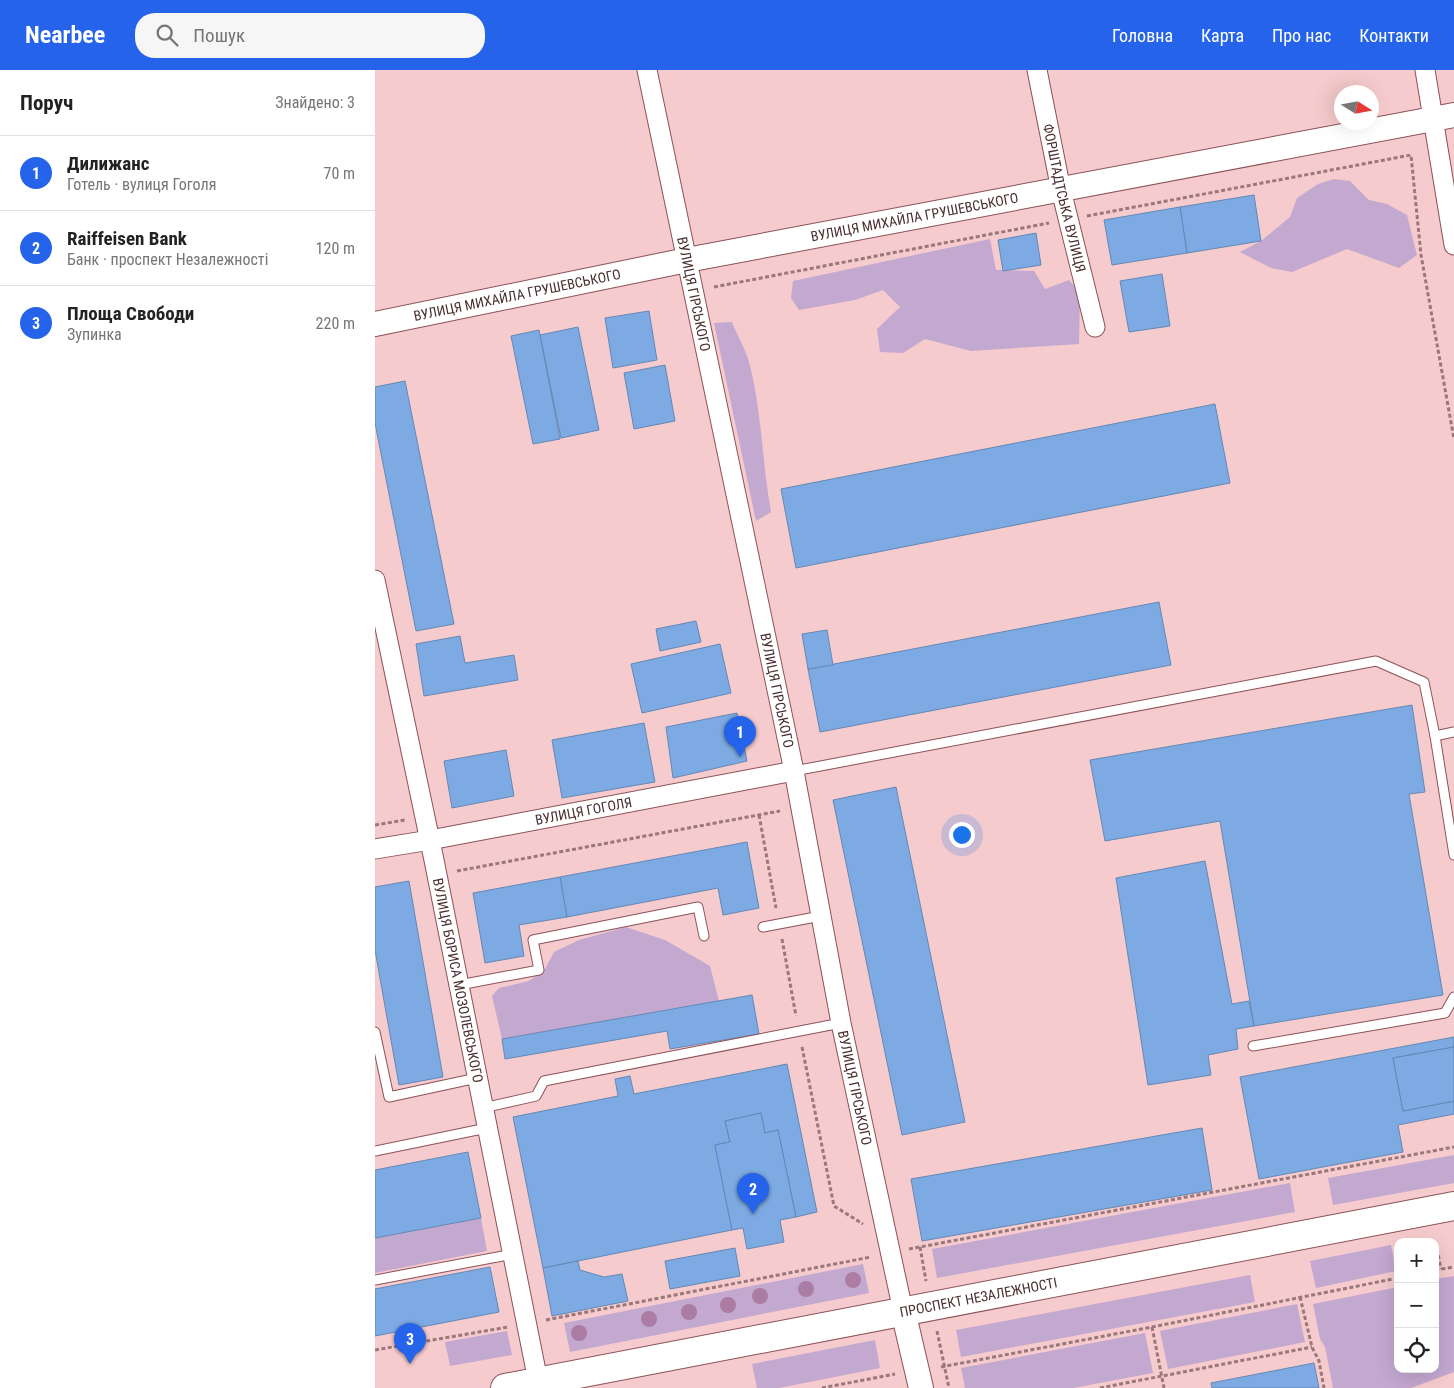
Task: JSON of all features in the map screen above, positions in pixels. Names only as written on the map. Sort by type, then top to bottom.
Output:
[{"type":"main road","name":"ПРОСПЕКТ НЕЗАЛЕЖНОСТІ","points":[[505,1388],[1454,1206]]},
{"type":"street","name":"ВУЛИЦЯ ГІРСЬКОГО","points":[[647,70],[794,771],[841,1023],[903,1311]]},
{"type":"street","name":"ФОРШТАДТСЬКА ВУЛИЦЯ","points":[[1037,70],[1061,190],[1095,327]]},
{"type":"street","points":[[1425,70],[1444,117],[1454,245]]},
{"type":"street","name":"ВУЛИЦЯ МИХАЙЛА ГРУШЕВСЬКОГО","points":[[375,324],[687,260],[1444,117]]},
{"type":"street","name":"ВУЛИЦЯ БОРИСА МОЗОЛЕВСЬКОГО","points":[[375,580],[430,840],[538,1381]]},
{"type":"street","name":"ВУЛИЦЯ ГОГОЛЯ","points":[[375,849],[794,771]]},
{"type":"street","points":[[903,1311],[919,1379]]},
{"type":"lane","points":[[794,771],[1377,661],[1424,682],[1435,736],[1454,855]]},
{"type":"lane","points":[[1435,736],[1454,732]]},
{"type":"lane","points":[[459,985],[539,970],[533,940],[542,938],[698,907],[704,936]]},
{"type":"lane","points":[[763,927],[821,916]]},
{"type":"lane","points":[[1253,1046],[1445,1013],[1454,997]]},
{"type":"lane","points":[[483,1108],[536,1096],[544,1081],[841,1023]]},
{"type":"lane","points":[[375,1032],[389,1097],[477,1078]]},
{"type":"lane","points":[[375,1151],[487,1128]]},
{"type":"lane","points":[[375,1280],[513,1254]]},
{"type":"path","points":[[1411,155],[1421,255],[1454,439]]},
{"type":"path","points":[[434,860],[455,871],[801,807]]},
{"type":"path","points":[[375,825],[425,817]]},
{"type":"path","points":[[375,1350],[527,1324],[890,1253],[1454,1147]]},
{"type":"path","points":[[1439,1259],[1441,1269],[1454,1266]]},
{"type":"path","points":[[822,1388],[919,1379],[944,1366],[1394,1279]]},
{"type":"path","points":[[1300,1298],[1312,1347],[1319,1361],[1324,1388]]},
{"type":"path","points":[[1152,1327],[1164,1388]]},
{"type":"path","points":[[406,1345],[410,1364]]},
{"type":"path","points":[[1100,1388],[1312,1347]]},
{"type":"shaded area","points":[[1334,179],[1350,181],[1369,200],[1387,204],[1407,215],[1417,255],[1399,268],[1347,249],[1292,272],[1271,268],[1240,252],[1261,241],[1290,217],[1297,198],[1318,184]]},
{"type":"shaded area","points":[[990,239],[996,270],[1034,271],[1045,289],[1069,280],[1080,292],[1079,344],[971,351],[925,339],[903,353],[880,352],[877,329],[900,307],[883,290],[855,300],[799,310],[791,298],[793,281]]},
{"type":"shaded area","points":[[732,322],[747,357],[753,380],[771,512],[756,521],[714,323]]},
{"type":"shaded area","points":[[626,927],[665,940],[710,966],[719,1001],[502,1039],[492,996],[499,988],[529,981],[545,969],[554,952],[579,940]]},
{"type":"shaded area","points":[[1454,1155],[1454,1183],[1333,1205],[1328,1178]]},
{"type":"shaded area","points":[[1290,1183],[1295,1212],[937,1278],[932,1249]]},
{"type":"shaded area","points":[[481,1218],[487,1251],[375,1273],[375,1238]]},
{"type":"shaded area","points":[[1391,1245],[1394,1271],[1316,1288],[1310,1261]]},
{"type":"shaded area","points":[[863,1264],[869,1293],[570,1352],[564,1323]]},
{"type":"shaded area","points":[[1250,1275],[1255,1302],[961,1357],[956,1330]]},
{"type":"shaded area","points":[[1454,1276],[1454,1372],[1411,1388],[1333,1388],[1325,1347],[1320,1339],[1313,1304],[1394,1288],[1394,1373],[1439,1373],[1439,1278]]},
{"type":"shaded area","points":[[1297,1304],[1305,1342],[1168,1369],[1160,1331]]},
{"type":"shaded area","points":[[507,1331],[512,1355],[450,1366],[445,1342]]},
{"type":"shaded area","points":[[1145,1333],[1153,1373],[1073,1388],[965,1388],[961,1368]]},
{"type":"shaded area","points":[[875,1340],[880,1368],[779,1388],[757,1388],[752,1364]]},
{"type":"building","points":[[1254,195],[1261,241],[1187,253],[1180,207]]},
{"type":"building","points":[[1180,207],[1187,253],[1112,265],[1104,220]]},
{"type":"building","points":[[1036,233],[1041,265],[1003,271],[998,240]]},
{"type":"building","points":[[1162,274],[1170,326],[1129,332],[1120,281]]},
{"type":"building","points":[[649,311],[657,360],[613,368],[605,318]]},
{"type":"building","points":[[578,327],[599,430],[561,438],[540,335]]},
{"type":"building","points":[[539,330],[560,439],[533,444],[511,336]]},
{"type":"building","points":[[665,365],[675,421],[634,429],[624,373]]},
{"type":"building","points":[[405,381],[454,624],[416,631],[375,423],[375,387]]},
{"type":"building","points":[[1215,404],[1230,483],[796,568],[781,489]]},
{"type":"building","points":[[1159,602],[1171,665],[820,732],[808,669]]},
{"type":"building","points":[[696,621],[701,642],[660,651],[656,629]]},
{"type":"building","points":[[827,630],[833,665],[808,669],[802,634]]},
{"type":"building","points":[[460,636],[465,663],[514,655],[518,680],[424,696],[416,644]]},
{"type":"building","points":[[720,644],[731,693],[642,713],[631,664]]},
{"type":"building","points":[[1412,705],[1425,792],[1409,794],[1443,995],[1254,1026],[1220,821],[1105,841],[1090,760]]},
{"type":"building","points":[[737,713],[747,761],[673,778],[666,727]]},
{"type":"building","points":[[644,723],[655,782],[562,798],[552,740]]},
{"type":"building","points":[[506,750],[514,796],[452,808],[444,761]]},
{"type":"building","points":[[896,787],[965,1122],[902,1135],[833,800]]},
{"type":"building","points":[[747,842],[759,908],[723,915],[718,888],[567,917],[560,877]]},
{"type":"building","points":[[1205,861],[1232,1004],[1249,1001],[1254,1026],[1236,1029],[1238,1049],[1208,1055],[1211,1075],[1148,1085],[1116,878]]},
{"type":"building","points":[[560,877],[567,917],[519,925],[524,956],[485,963],[473,893]]},
{"type":"building","points":[[409,881],[443,1077],[399,1085],[375,950],[375,887]]},
{"type":"building","points":[[752,995],[759,1034],[670,1049],[667,1031],[505,1059],[502,1039]]},
{"type":"building","points":[[1454,1037],[1454,1047],[1393,1058],[1403,1111],[1454,1101],[1454,1114],[1398,1125],[1403,1152],[1259,1179],[1240,1077]]},
{"type":"building","points":[[1454,1047],[1454,1101],[1403,1111],[1393,1058]]},
{"type":"building","points":[[787,1064],[817,1212],[796,1217],[778,1130],[765,1133],[761,1113],[725,1121],[730,1142],[715,1145],[732,1230],[543,1268],[513,1117],[618,1096],[615,1079],[630,1076],[634,1094]]},
{"type":"building","points":[[761,1113],[765,1133],[778,1130],[796,1217],[780,1220],[784,1242],[747,1249],[743,1228],[732,1230],[715,1145],[730,1142],[725,1121]]},
{"type":"building","points":[[1202,1128],[1212,1190],[922,1241],[911,1179]]},
{"type":"building","points":[[468,1152],[481,1218],[375,1238],[375,1170]]},
{"type":"building","points":[[735,1248],[740,1276],[670,1289],[665,1261]]},
{"type":"building","points":[[578,1261],[580,1270],[604,1277],[622,1274],[628,1301],[552,1316],[543,1268]]},
{"type":"building","points":[[490,1267],[499,1312],[375,1336],[375,1289]]},
{"type":"building","points":[[1314,1363],[1319,1388],[1212,1388],[1211,1383]]},
{"type":"place","name":"Дилижанс","points":[[740,757]]},
{"type":"place","name":"Raiffeisen Bank","points":[[753,1214]]},
{"type":"place","name":"Площа Свободи","points":[[410,1364]]}]
